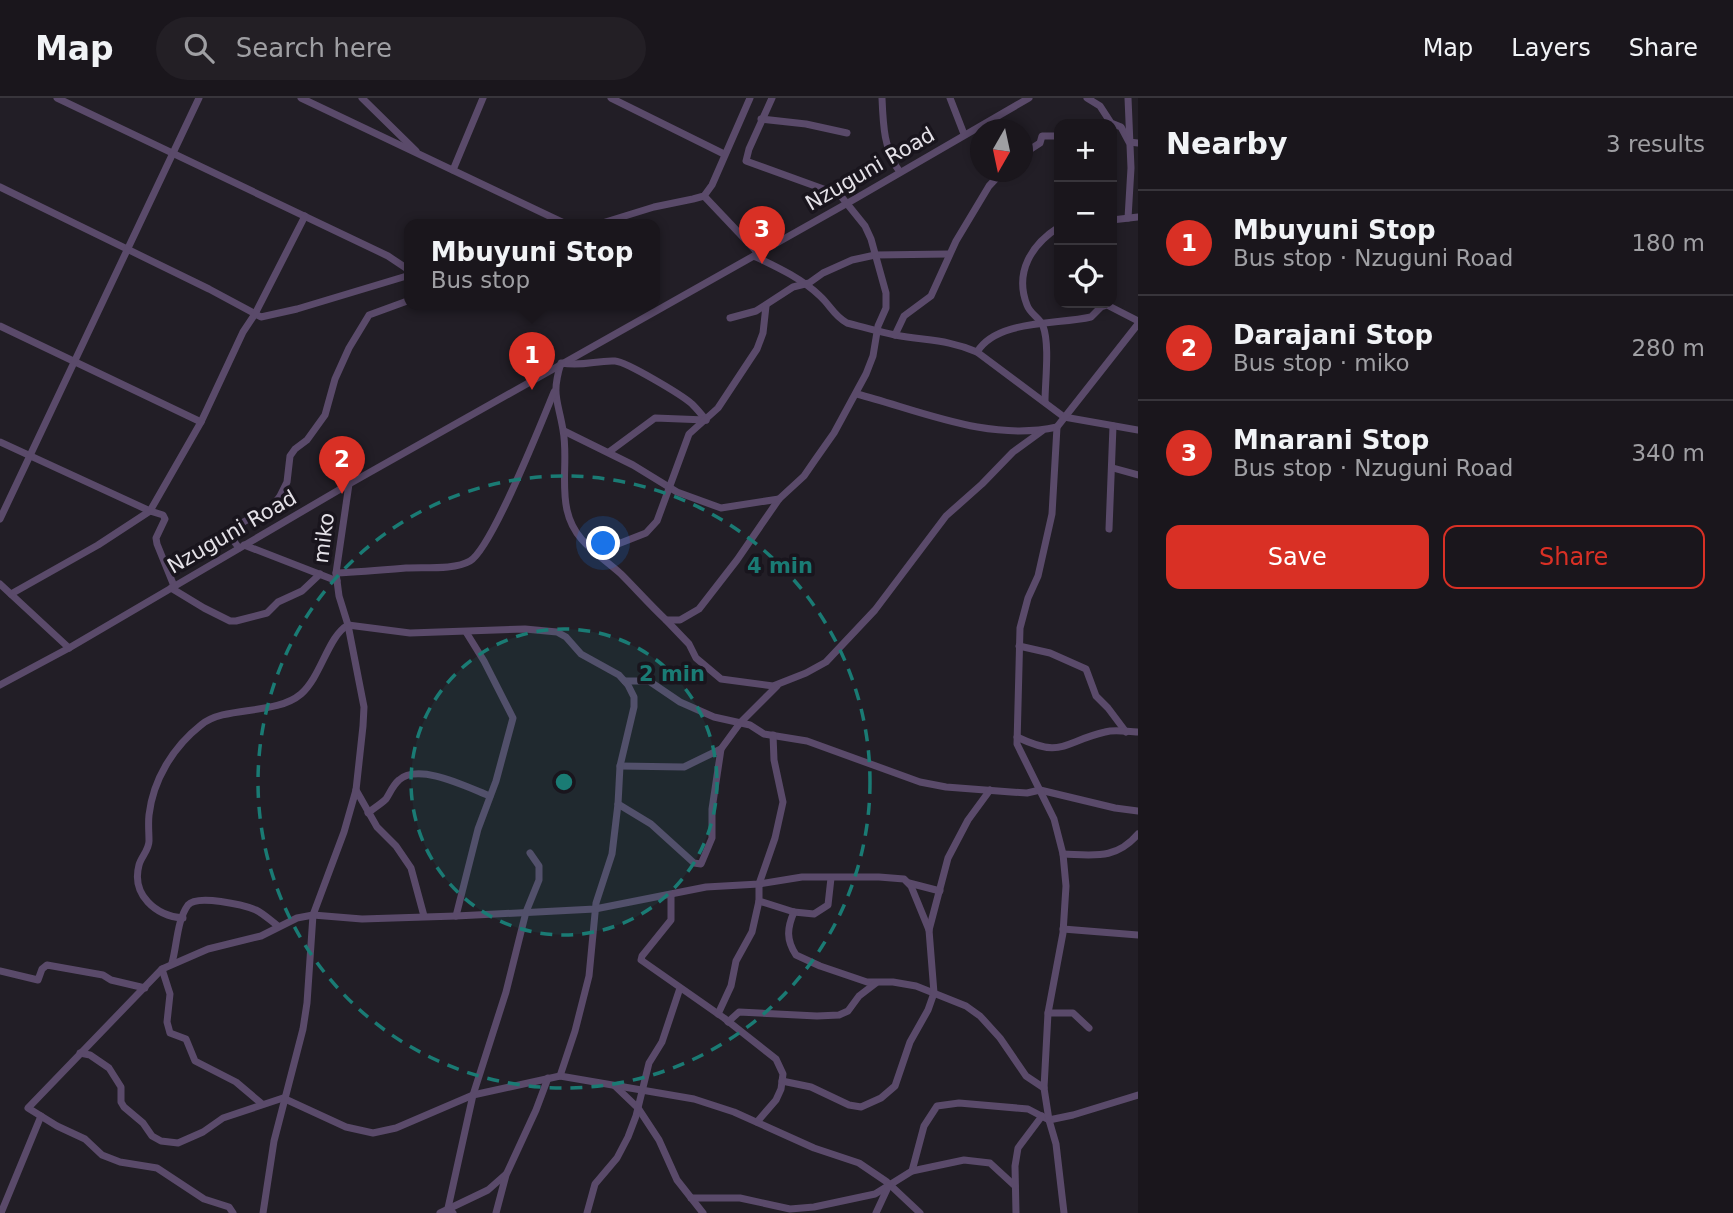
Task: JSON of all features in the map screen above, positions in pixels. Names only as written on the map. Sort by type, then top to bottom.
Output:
[{"type":"street","points":[[57,98],[388,256],[404,267]]},
{"type":"street","points":[[0,519],[199,98]]},
{"type":"street","points":[[301,98],[556,219]]},
{"type":"street","points":[[362,98],[419,154]]},
{"type":"street","points":[[453,170],[482,98]]},
{"type":"street","points":[[611,98],[724,154]]},
{"type":"street","points":[[614,219],[704,196],[712,185],[750,98]]},
{"type":"street","points":[[666,620],[680,620],[699,609],[779,499],[804,476],[816,460],[857,394],[873,356],[877,331],[887,301],[868,232],[840,195],[746,161],[761,119],[772,98]]},
{"type":"street","points":[[882,98],[886,140],[893,164],[900,172]]},
{"type":"street","points":[[950,98],[964,134]]},
{"type":"street","name":"Nzuguni Road","points":[[660,308],[1029,98]]},
{"type":"street","points":[[1087,98],[1100,106],[1107,119]]},
{"type":"street","points":[[1128,98],[1128,218]]},
{"type":"street","points":[[1117,120],[1128,115]]},
{"type":"street","points":[[761,119],[806,124],[847,133]]},
{"type":"street","points":[[1117,126],[1121,127],[1129,142]]},
{"type":"street","points":[[1033,148],[1040,143],[1042,136],[1054,136]]},
{"type":"street","points":[[1129,142],[1138,143]]},
{"type":"street","points":[[895,335],[904,316],[931,296],[949,254],[994,182]]},
{"type":"street","points":[[0,187],[127,251],[178,273],[261,317],[404,276]]},
{"type":"street","points":[[704,196],[756,254],[820,296],[839,319],[895,335],[943,340],[977,352],[1064,417],[1138,430]]},
{"type":"street","points":[[69,648],[4,589],[99,545],[150,511],[201,422],[243,332],[305,216]]},
{"type":"street","points":[[1117,219],[1138,217]]},
{"type":"street","points":[[1045,402],[1045,342],[1042,324],[1026,304],[1023,288],[1024,270],[1034,249],[1054,230]]},
{"type":"street","points":[[730,318],[752,313],[793,287],[805,285],[843,264],[875,255],[949,254]]},
{"type":"street","points":[[404,302],[369,315],[349,348],[335,379],[325,415],[307,440],[290,456],[287,482],[280,496],[271,507],[232,528],[230,536],[241,546],[320,574],[337,577],[470,561],[499,516],[536,439],[554,392],[561,363],[624,363],[682,396],[694,405],[706,421]]},
{"type":"street","points":[[977,352],[982,343],[993,335],[1013,328],[1091,317],[1107,305],[1138,322],[1057,427],[1052,514],[1038,576],[1028,598],[1020,628],[1017,744],[1054,819],[1063,855],[1066,887],[1063,929],[1048,1013],[1044,1088],[1045,1118],[1056,1144],[1064,1213]]},
{"type":"street","points":[[595,553],[650,530],[660,516],[689,433],[718,408],[757,349],[763,333],[766,306]]},
{"type":"street","name":"Nzuguni Road","points":[[0,685],[69,648],[241,546],[656,310]]},
{"type":"street","points":[[0,326],[201,422]]},
{"type":"street","points":[[554,392],[564,431],[564,489],[568,513],[578,536],[689,643],[696,658],[719,678],[751,684],[778,685]]},
{"type":"street","points":[[857,394],[965,425],[1042,431],[1057,427]]},
{"type":"street","points":[[609,452],[656,418],[706,421]]},
{"type":"street","points":[[1109,529],[1113,426]]},
{"type":"street","points":[[564,431],[609,452],[682,495],[724,509],[779,499]]},
{"type":"street","points":[[618,804],[651,824],[694,863],[701,864],[712,838],[712,808],[721,749],[740,723],[778,685],[826,663],[894,587],[946,516],[1013,452],[1042,431]]},
{"type":"street","points":[[0,442],[159,513],[165,519],[156,538],[157,544],[172,587],[230,621],[267,613],[278,602],[302,591],[320,574]]},
{"type":"street","points":[[1113,468],[1138,475]]},
{"type":"street","name":"miko","points":[[263,1213],[283,1098],[298,1049],[307,1003],[313,915],[356,790],[364,707],[337,577],[349,484]]},
{"type":"street","points":[[183,918],[160,912],[146,900],[138,883],[138,868],[149,842],[150,804],[160,774],[183,743],[208,720],[268,707],[300,696],[315,677],[338,634],[348,625],[410,633],[512,629],[557,632],[566,637],[582,654],[619,675],[634,697],[620,766],[612,854],[595,909],[589,975],[560,1076]]},
{"type":"street","points":[[456,916],[478,829],[512,725],[512,713],[466,632]]},
{"type":"street","points":[[1019,646],[1050,653],[1086,669],[1096,696],[1126,732]]},
{"type":"street","points":[[625,681],[649,681],[690,708],[750,724],[762,733],[807,741],[920,782],[946,787],[1027,793],[1040,790],[1138,811]]},
{"type":"street","points":[[1017,737],[1051,749],[1102,732],[1138,732]]},
{"type":"street","points":[[718,1014],[731,986],[736,961],[752,932],[759,901],[759,884],[775,838],[783,802],[774,760],[773,735]]},
{"type":"street","points":[[620,766],[684,767],[721,749]]},
{"type":"street","points":[[368,813],[384,800],[404,776],[436,776],[490,796]]},
{"type":"street","points":[[356,790],[377,827],[396,846],[411,868],[424,916]]},
{"type":"street","points":[[929,929],[951,849],[990,790]]},
{"type":"street","points":[[1063,855],[1115,853],[1138,835]]},
{"type":"street","points":[[451,1211],[473,1095],[506,992],[526,912],[537,889],[540,870],[530,853]]},
{"type":"street","points":[[233,1213],[229,1207],[204,1199],[157,1168],[130,1164],[103,1155],[85,1139],[28,1108],[162,969],[172,963],[208,949],[261,936],[297,918],[313,915],[362,919],[595,909],[706,887],[759,884],[802,877],[896,878],[940,891]]},
{"type":"street","points":[[759,901],[814,915],[830,901],[831,878]]},
{"type":"street","points":[[782,1081],[816,1088],[858,1107],[864,1107],[881,1098],[895,1086],[911,1042],[934,993],[929,929],[908,882]]},
{"type":"street","points":[[671,895],[671,920],[640,960],[729,1022],[776,1059],[781,1069],[782,1081],[776,1100],[757,1122]]},
{"type":"street","points":[[172,963],[188,906],[200,900],[254,909],[278,926]]},
{"type":"street","points":[[794,912],[788,937],[796,955],[820,966],[876,983],[908,984],[960,1003],[980,1016],[1000,1038],[1026,1076],[1044,1088]]},
{"type":"street","points":[[1063,929],[1138,935]]},
{"type":"street","points":[[0,971],[38,980],[42,968],[47,965],[103,975],[111,980],[145,988]]},
{"type":"street","points":[[162,969],[170,994],[167,1022],[170,1033],[186,1039],[195,1061],[236,1082],[262,1104]]},
{"type":"street","points":[[729,1022],[739,1012],[839,1015],[852,1007],[859,996],[876,983]]},
{"type":"street","points":[[587,1213],[595,1184],[621,1152],[638,1108],[649,1063],[662,1042],[680,988]]},
{"type":"street","points":[[1048,1013],[1073,1013],[1089,1028]]},
{"type":"street","points":[[80,1053],[90,1055],[109,1068],[121,1087],[121,1102],[124,1107],[161,1142],[177,1143],[223,1118],[283,1098],[346,1127],[373,1132],[396,1128],[473,1095],[560,1076],[704,1101],[814,1148],[859,1163],[889,1184],[920,1213]]},
{"type":"street","points":[[496,1213],[506,1175],[548,1079]]},
{"type":"street","points":[[614,1086],[638,1108],[659,1140],[677,1180],[703,1213]]},
{"type":"street","points":[[912,1171],[924,1125],[937,1106],[961,1103],[1028,1109],[1045,1118],[1073,1115],[1138,1095]]},
{"type":"street","points":[[1,1213],[41,1116]]},
{"type":"street","points":[[1016,1213],[1018,1145],[1045,1118]]},
{"type":"street","points":[[691,1198],[740,1198],[787,1211],[875,1194],[912,1171],[948,1162],[979,1161],[995,1166],[1015,1186]]},
{"type":"street","points":[[440,1213],[451,1211],[488,1190],[506,1175]]},
{"type":"street","points":[[876,1213],[889,1184]]},
{"type":"place","name":"Mnarani Stop","points":[[762,264]]},
{"type":"place","name":"Mbuyuni Stop","points":[[532,390]]},
{"type":"place","name":"Darajani Stop","points":[[342,494]]}]
